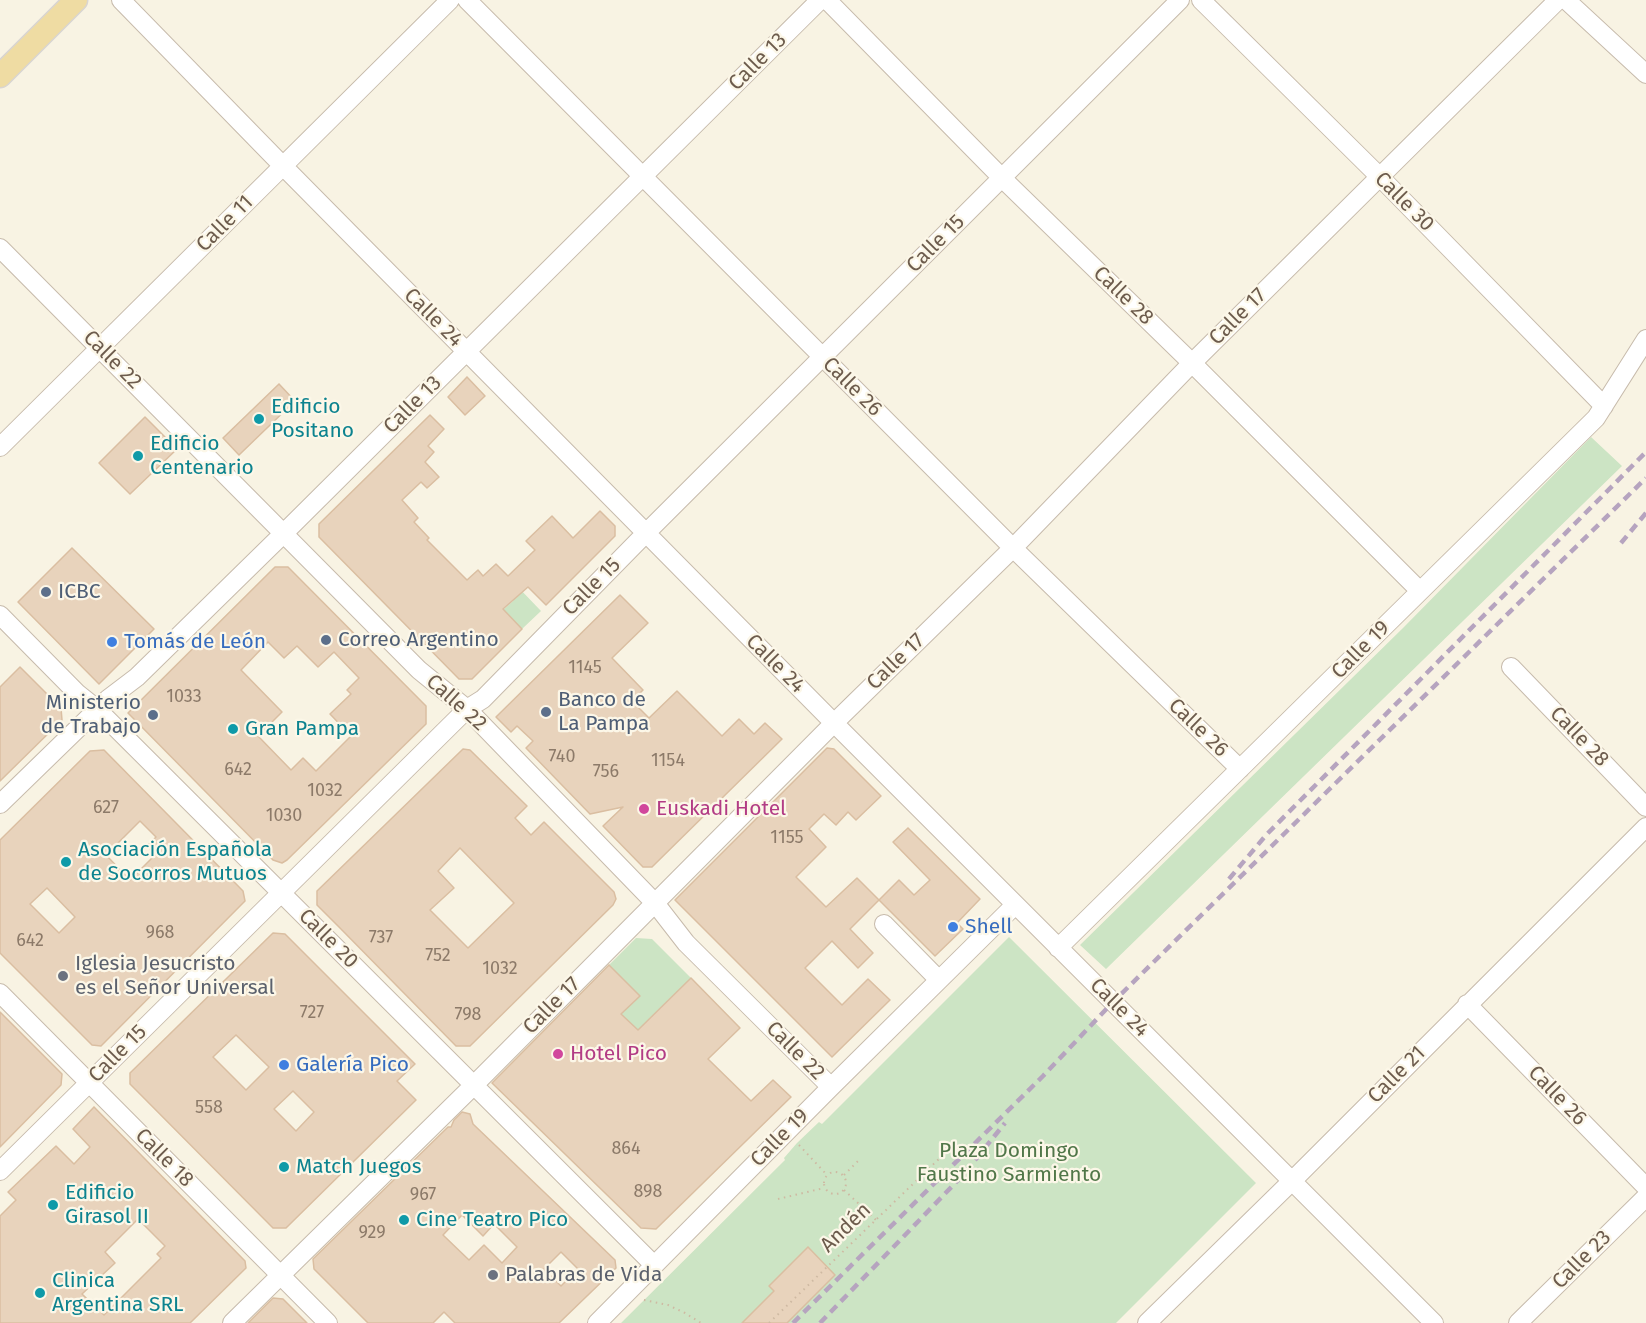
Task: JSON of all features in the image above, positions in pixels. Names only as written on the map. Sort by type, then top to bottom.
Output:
[{"type":"main road","points":[[0,76],[76,0]]},
{"type":"street","name":"Calle 24","points":[[121,0],[834,723],[1434,1323]]},
{"type":"street","name":"Calle 11","points":[[0,447],[450,0]]},
{"type":"street","name":"Calle 26","points":[[467,0],[1013,548],[1240,769]]},
{"type":"street","name":"Calle 13","points":[[0,804],[97,709],[137,677],[284,533],[820,0]]},
{"type":"street","name":"Calle 28","points":[[827,0],[1002,178],[1192,363],[1420,591]]},
{"type":"street","name":"Calle 15","points":[[0,1171],[466,709],[483,699],[1180,0]]},
{"type":"street","name":"Calle 30","points":[[1201,0],[1380,177],[1604,406]]},
{"type":"street","name":"Calle 17","points":[[232,1323],[474,1085],[834,723],[1013,548],[1192,363],[1558,0]]},
{"type":"street","points":[[1566,0],[1646,74]]},
{"type":"street","name":"Calle 22","points":[[0,248],[419,670],[466,709],[655,903],[686,944],[831,1087]]},
{"type":"street","name":"Calle 19","points":[[1058,948],[1596,418],[1646,339]]},
{"type":"street","name":"Calle 20","points":[[0,615],[654,1265]]},
{"type":"street","name":"Calle 28","points":[[1511,667],[1646,807]]},
{"type":"street","name":"Calle 21","points":[[1147,1323],[1646,827]]},
{"type":"street","name":"Calle 19","points":[[597,1323],[1015,905]]},
{"type":"street","points":[[884,924],[939,980]]},
{"type":"street","name":"Calle 18","points":[[0,993],[328,1323]]},
{"type":"street","name":"Calle 26","points":[[1467,1004],[1646,1188]]},
{"type":"street","name":"Calle 23","points":[[1518,1323],[1646,1197]]},
{"type":"path","points":[[786,1132],[827,1175]]},
{"type":"path","name":"Andén","points":[[769,1323],[944,1154]]},
{"type":"path","points":[[843,1176],[859,1160]]},
{"type":"path","points":[[824,1188],[827,1175],[835,1173],[843,1176],[846,1182],[844,1190]]},
{"type":"path","points":[[778,1199],[824,1188],[831,1192],[844,1190]]},
{"type":"path","points":[[844,1190],[876,1220]]},
{"type":"path","points":[[630,1291],[639,1299],[668,1305],[701,1323]]},
{"type":"green space","points":[[1591,437],[1622,466],[1106,969],[1080,945],[1403,628]]},
{"type":"green space","points":[[518,587],[541,611],[522,629],[503,610],[513,601]]},
{"type":"green space","name":"Plaza Domingo Faustino Sarmiento","points":[[1009,937],[1256,1183],[1116,1323],[621,1323],[785,1160],[784,1158],[797,1143],[819,1122],[822,1124]]},
{"type":"green space","points":[[636,938],[652,939],[691,978],[638,1030],[621,1014],[639,996],[609,965]]},
{"type":"building","points":[[467,377],[485,396],[465,415],[448,397]]},
{"type":"building","name":"Edificio Positano","points":[[279,384],[295,401],[239,455],[223,438]]},
{"type":"building","points":[[430,415],[444,429],[428,446],[434,452],[425,462],[439,477],[427,488],[421,482],[402,500],[418,518],[414,522],[429,538],[427,540],[467,580],[478,570],[483,576],[496,564],[508,576],[535,550],[526,541],[552,516],[573,538],[600,511],[615,526],[615,536],[546,605],[528,587],[503,609],[522,629],[472,679],[459,679],[319,537],[319,524]]},
{"type":"building","name":"Edificio Centenario","points":[[145,417],[177,449],[130,494],[99,463]]},
{"type":"building","points":[[72,548],[154,629],[99,684],[18,602]]},
{"type":"building","points":[[275,567],[288,567],[426,706],[426,724],[282,863],[273,860],[128,713]],"holes":[[[268,642],[284,658],[297,646],[318,667],[334,652],[359,678],[347,690],[351,694],[330,714],[351,736],[316,771],[303,758],[291,770],[258,736],[282,712],[241,670]]]},
{"type":"building","points":[[620,595],[648,623],[612,658],[643,690],[632,701],[649,718],[677,691],[722,736],[739,719],[754,734],[765,723],[782,739],[652,867],[643,867],[603,826],[623,807],[590,814],[526,748],[533,741],[517,726],[511,732],[496,717]]},
{"type":"building","points":[[20,667],[61,708],[62,720],[0,781],[0,687]]},
{"type":"building","points":[[827,748],[834,749],[881,796],[856,820],[848,812],[836,825],[824,814],[809,829],[826,847],[796,877],[826,907],[857,878],[879,900],[850,929],[873,953],[858,968],[832,941],[805,968],[842,1005],[868,979],[890,1000],[832,1057],[675,900]]},
{"type":"building","points":[[463,749],[470,750],[527,806],[515,818],[531,835],[544,822],[614,892],[616,899],[613,905],[470,1046],[456,1046],[317,905],[317,891]],"holes":[[[460,848],[514,903],[468,948],[430,910],[454,888],[438,871]]]},
{"type":"building","points":[[104,750],[243,891],[245,901],[101,1046],[92,1045],[0,953],[0,840],[90,751]],"holes":[[[140,821],[156,837],[147,846],[155,855],[130,880],[106,855]],[[47,888],[75,917],[59,933],[30,904]]]},
{"type":"building","points":[[908,828],[980,899],[957,923],[963,929],[935,956],[879,900],[899,880],[914,895],[930,880],[893,842]]},
{"type":"building","points":[[273,933],[285,934],[415,1064],[397,1081],[416,1100],[286,1228],[273,1228],[130,1084],[130,1073]],"holes":[[[236,1035],[269,1067],[246,1090],[213,1057]],[[293,1091],[314,1112],[296,1131],[274,1109]]]},
{"type":"building","points":[[609,965],[640,996],[621,1014],[638,1030],[691,978],[740,1028],[708,1059],[751,1101],[773,1080],[791,1097],[656,1229],[641,1228],[492,1083]]},
{"type":"building","points":[[0,1012],[62,1074],[61,1085],[0,1147]]},
{"type":"building","points":[[94,1107],[245,1261],[246,1268],[190,1323],[0,1323],[0,1216],[16,1200],[8,1192],[56,1146],[74,1164],[90,1147],[73,1129]],"holes":[[[138,1219],[165,1246],[157,1254],[161,1258],[104,1315],[82,1294],[115,1263],[105,1252]]]},
{"type":"building","points":[[462,1112],[470,1114],[473,1124],[615,1260],[616,1268],[559,1323],[455,1323],[444,1312],[433,1323],[368,1323],[314,1269],[313,1259],[448,1127],[451,1127]],"holes":[[[462,1215],[483,1236],[494,1224],[517,1247],[502,1263],[484,1245],[469,1260],[443,1235]],[[561,1252],[578,1269],[561,1286],[544,1269]]]},
{"type":"building","points":[[808,1247],[835,1275],[787,1323],[742,1323],[774,1291],[769,1286]]},
{"type":"building","points":[[273,1298],[283,1299],[307,1323],[248,1323]]},
{"type":"railway","points":[[1229,879],[1267,834],[1646,452]]},
{"type":"railway","points":[[793,1323],[1043,1076],[1113,1002],[1646,478]]},
{"type":"railway","points":[[1621,543],[1646,513]]},
{"type":"railway","points":[[820,1323],[963,1175],[1005,1123]]},
{"type":"place","name":"Edificio Positano","points":[[259,419]]},
{"type":"place","name":"Edificio Centenario","points":[[138,456]]},
{"type":"place","name":"ICBC","points":[[46,592]]},
{"type":"place","name":"Correo Argentino","points":[[326,640]]},
{"type":"place","name":"Tomás de León","points":[[112,642]]},
{"type":"place","name":"Banco de La Pampa","points":[[546,712]]},
{"type":"place","name":"Ministerio de Trabajo","points":[[153,715]]},
{"type":"place","name":"Gran Pampa","points":[[233,729]]},
{"type":"place","name":"Euskadi Hotel","points":[[644,809]]},
{"type":"place","name":"Asociación Española de Socorros Mutuos","points":[[66,862]]},
{"type":"place","name":"Shell","points":[[953,927]]},
{"type":"place","name":"Iglesia Jesucristo es el Señor Universal","points":[[63,976]]},
{"type":"place","name":"Hotel Pico","points":[[558,1054]]},
{"type":"place","name":"Galería Pico","points":[[284,1065]]},
{"type":"place","name":"Match Juegos","points":[[284,1167]]},
{"type":"place","name":"Edificio Girasol II","points":[[53,1205]]},
{"type":"place","name":"Cine Teatro Pico","points":[[404,1220]]},
{"type":"place","name":"Palabras de Vida","points":[[493,1275]]},
{"type":"place","name":"Clinica Argentina SRL","points":[[40,1293]]}]
